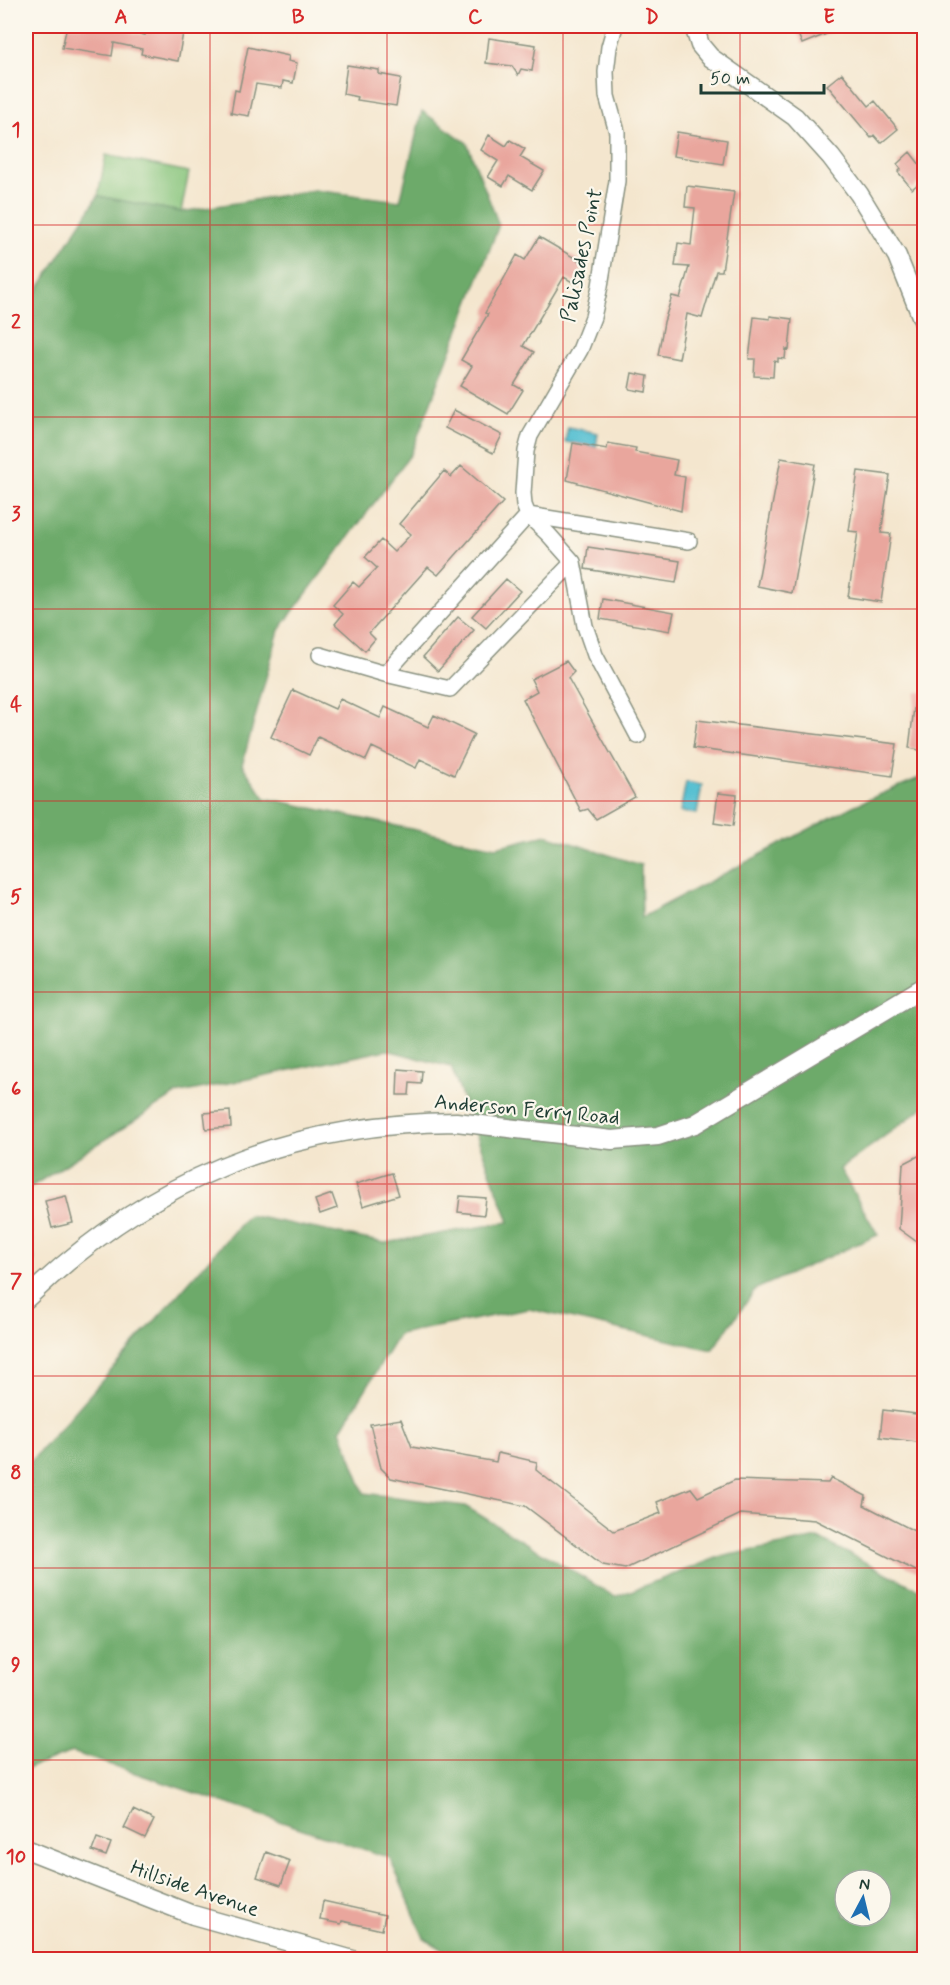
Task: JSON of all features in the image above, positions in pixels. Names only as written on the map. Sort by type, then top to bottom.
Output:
[{"type":"street","name":"Palisades Point","points":[[528,515],[523,493],[526,451],[530,436],[580,350],[593,317],[606,253],[617,181],[616,132],[607,96],[606,72],[609,47],[615,26]]},
{"type":"street","points":[[694,26],[700,45],[710,57],[795,117],[831,157],[859,194],[897,256],[924,323]]},
{"type":"street","points":[[528,515],[689,541]]},
{"type":"street","points":[[528,515],[573,562],[585,626],[595,655],[638,736]]},
{"type":"street","points":[[385,674],[528,515]]},
{"type":"street","points":[[320,656],[450,689],[573,562]]},
{"type":"street","name":"Anderson Ferry Road","points":[[26,1299],[82,1248],[129,1215],[178,1186],[252,1154],[341,1131],[433,1122],[456,1122],[612,1140],[658,1136],[695,1124],[924,987]]},
{"type":"street","name":"Hillside Avenue","points":[[26,1849],[192,1915],[353,1959]]},
{"type":"green space","points":[[422,111],[467,143],[499,225],[411,454],[279,630],[242,765],[265,798],[496,847],[546,835],[641,865],[642,917],[853,806],[924,776],[924,1107],[840,1169],[878,1235],[756,1289],[712,1350],[529,1309],[399,1334],[341,1430],[364,1493],[465,1506],[615,1597],[719,1557],[818,1538],[924,1592],[924,1959],[458,1959],[424,1938],[390,1858],[72,1752],[26,1769],[26,1467],[248,1215],[385,1243],[509,1222],[451,1067],[387,1050],[176,1094],[26,1190],[26,308],[98,196],[181,212],[314,190],[400,201]]},
{"type":"green space","points":[[106,155],[189,172],[181,212],[98,196]]},
{"type":"green space","points":[[26,1190],[34,1260],[26,1269]]},
{"type":"water","points":[[568,427],[598,433],[596,447],[565,442]]},
{"type":"water","points":[[686,782],[702,785],[697,814],[680,812]]},
{"type":"building","points":[[67,26],[118,26],[117,29],[145,35],[147,26],[176,30],[175,32],[183,33],[178,61],[141,54],[142,49],[114,43],[112,56],[62,48]]},
{"type":"building","points":[[795,26],[846,26],[802,44]]},
{"type":"building","points":[[489,38],[536,45],[532,71],[521,69],[518,75],[512,66],[486,63]]},
{"type":"building","points":[[248,47],[289,56],[288,61],[297,63],[293,83],[283,81],[282,88],[256,84],[249,116],[231,113],[235,90],[239,91]]},
{"type":"building","points":[[347,65],[379,70],[379,74],[401,78],[396,106],[357,100],[358,97],[343,94]]},
{"type":"building","points":[[842,73],[869,106],[875,101],[898,129],[881,143],[874,135],[871,138],[827,85]]},
{"type":"building","points":[[677,132],[727,140],[723,164],[673,156]]},
{"type":"building","points":[[489,135],[506,146],[510,140],[525,149],[520,157],[544,171],[532,190],[509,176],[503,186],[488,177],[498,161],[481,150]]},
{"type":"building","points":[[910,152],[924,170],[924,179],[912,189],[898,172],[901,169],[897,164]]},
{"type":"building","points":[[687,186],[734,192],[722,271],[716,271],[702,318],[687,314],[679,359],[658,355],[672,296],[680,298],[689,267],[675,266],[678,243],[691,245],[695,208],[685,207]]},
{"type":"building","points":[[539,237],[585,264],[574,283],[564,277],[523,346],[534,352],[514,385],[523,390],[508,414],[460,386],[472,366],[461,360],[488,314],[485,313],[517,255],[525,260]]},
{"type":"building","points":[[770,316],[792,319],[789,350],[786,349],[785,359],[778,358],[778,362],[774,361],[773,377],[754,376],[755,359],[749,359],[754,317],[770,319]]},
{"type":"building","points":[[632,373],[648,376],[646,392],[629,389]]},
{"type":"building","points":[[454,410],[502,435],[493,453],[445,428]]},
{"type":"building","points":[[573,443],[607,449],[608,443],[636,448],[635,452],[677,460],[674,475],[685,477],[681,511],[567,480]]},
{"type":"building","points":[[781,458],[815,464],[792,593],[757,586]]},
{"type":"building","points":[[461,466],[503,502],[438,575],[428,567],[369,633],[375,639],[365,651],[335,624],[343,614],[333,605],[353,582],[359,587],[377,568],[365,557],[381,540],[394,552],[411,534],[399,524],[444,471],[451,477]]},
{"type":"building","points":[[858,471],[890,475],[881,533],[891,534],[881,602],[848,597],[858,532],[849,531]]},
{"type":"building","points":[[588,547],[680,561],[676,583],[585,569]]},
{"type":"building","points":[[506,579],[520,591],[486,628],[472,616]]},
{"type":"building","points":[[603,599],[674,612],[670,631],[600,619]]},
{"type":"building","points":[[458,617],[474,630],[438,671],[423,657]]},
{"type":"building","points":[[566,661],[574,672],[568,678],[635,797],[596,819],[588,809],[581,811],[523,699],[537,691],[531,679]]},
{"type":"building","points":[[293,690],[335,709],[340,699],[380,718],[385,707],[428,727],[434,715],[474,734],[454,775],[420,759],[416,768],[372,747],[366,760],[318,737],[309,755],[271,737]]},
{"type":"building","points":[[916,692],[924,692],[924,751],[909,748]]},
{"type":"building","points":[[697,720],[897,744],[892,776],[693,748]]},
{"type":"building","points":[[718,793],[737,795],[733,826],[714,823]]},
{"type":"building","points":[[398,1069],[422,1071],[421,1084],[410,1083],[409,1095],[397,1095]]},
{"type":"building","points":[[230,1111],[231,1127],[206,1129],[204,1113]]},
{"type":"building","points":[[924,1153],[924,1247],[899,1229],[903,1164]]},
{"type":"building","points":[[392,1173],[399,1195],[363,1206],[356,1184]]},
{"type":"building","points":[[332,1194],[337,1208],[320,1214],[315,1200]]},
{"type":"building","points":[[66,1196],[73,1223],[52,1228],[45,1201]]},
{"type":"building","points":[[460,1196],[486,1198],[484,1215],[458,1212]]},
{"type":"building","points":[[883,1410],[924,1415],[924,1443],[880,1437]]},
{"type":"building","points":[[401,1419],[412,1447],[496,1462],[498,1453],[537,1462],[536,1470],[614,1531],[661,1513],[657,1502],[691,1488],[698,1497],[735,1480],[828,1483],[831,1478],[866,1496],[864,1505],[924,1536],[924,1575],[815,1520],[741,1514],[625,1569],[603,1565],[525,1506],[391,1478],[381,1468],[370,1424]]},
{"type":"building","points":[[133,1810],[154,1820],[145,1838],[124,1828]]},
{"type":"building","points":[[97,1838],[111,1843],[106,1856],[92,1851]]},
{"type":"building","points":[[266,1852],[290,1861],[281,1885],[257,1877]]},
{"type":"building","points":[[323,1901],[385,1915],[382,1930],[342,1921],[341,1924],[320,1920]]}]
